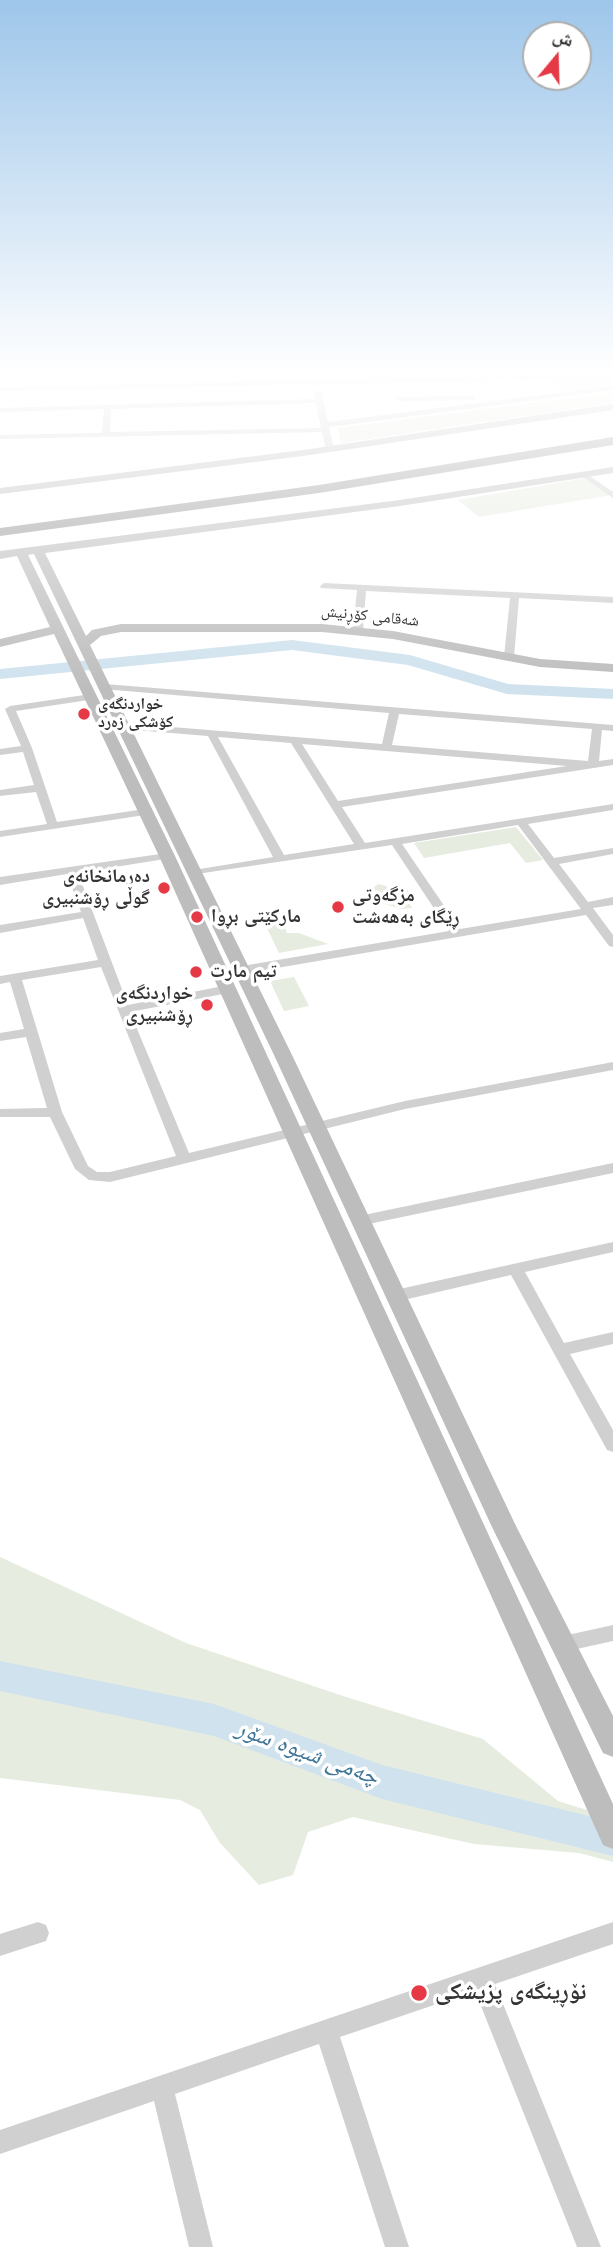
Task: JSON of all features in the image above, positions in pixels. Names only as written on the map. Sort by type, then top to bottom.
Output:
[{"type":"highway","points":[[0,521],[303,480]]},
{"type":"highway","points":[[0,532],[375,480]]},
{"type":"main road","points":[[0,491],[88,480]]},
{"type":"main road","points":[[0,555],[400,503],[547,480]]},
{"type":"main road","points":[[38,551],[84,643],[92,684],[145,812],[613,1835]]},
{"type":"main road","points":[[21,553],[65,644],[122,726],[613,1744]]},
{"type":"main road","name":"شەقامی کۆڕنیش","points":[[75,625],[121,628],[286,627],[358,631],[561,665],[613,668]]},
{"type":"main road","name":"شەقامی کۆڕنیش","points":[[84,643],[97,633],[121,628]]},
{"type":"main road","points":[[0,643],[58,629]]},
{"type":"street","points":[[592,480],[613,496]]},
{"type":"street","points":[[324,586],[613,600]]},
{"type":"street","points":[[358,631],[362,588]]},
{"type":"street","points":[[509,657],[515,595]]},
{"type":"street","points":[[53,826],[10,709],[92,684],[613,728]]},
{"type":"street","points":[[386,748],[395,710]]},
{"type":"street","points":[[122,726],[593,765]]},
{"type":"street","points":[[593,765],[597,727]]},
{"type":"street","points":[[211,733],[280,859]]},
{"type":"street","points":[[294,740],[360,846]]},
{"type":"street","points":[[0,752],[26,748]]},
{"type":"street","points":[[334,805],[613,762]]},
{"type":"street","points":[[0,793],[39,788]]},
{"type":"street","points":[[194,873],[613,807]]},
{"type":"street","points":[[0,834],[145,812]]},
{"type":"street","points":[[520,821],[613,943]]},
{"type":"street","points":[[395,841],[457,934]]},
{"type":"street","points":[[551,862],[613,851]]},
{"type":"street","points":[[0,881],[167,856]]},
{"type":"street","points":[[72,871],[123,1010],[184,1159]]},
{"type":"street","points":[[242,970],[457,934],[587,909],[613,901]]},
{"type":"street","points":[[0,929],[88,914]]},
{"type":"street","points":[[0,980],[106,962]]},
{"type":"street","points":[[15,978],[55,1112],[82,1169],[94,1177],[110,1177],[405,1105],[613,1066]]},
{"type":"street","points":[[123,1010],[228,989]]},
{"type":"street","points":[[0,1037],[31,1032]]},
{"type":"street","points":[[0,1113],[55,1112]]},
{"type":"street","points":[[359,1221],[613,1168]]},
{"type":"street","points":[[395,1296],[613,1247]]},
{"type":"street","points":[[515,1269],[613,1444]]},
{"type":"street","points":[[560,1350],[613,1338]]},
{"type":"street","points":[[563,1644],[613,1633]]},
{"type":"street","points":[[0,1945],[38,1933]]},
{"type":"street","points":[[0,2143],[613,1933]]},
{"type":"street","points":[[481,1978],[589,2247]]},
{"type":"street","points":[[326,2031],[397,2247]]},
{"type":"street","points":[[162,2087],[201,2247]]},
{"type":"shaded area","points":[[575,480],[589,480],[612,495],[479,517],[458,500]]},
{"type":"shaded area","points":[[516,827],[543,860],[526,863],[510,843],[424,858],[414,843]]},
{"type":"shaded area","points":[[378,884],[386,886],[392,893],[408,890],[416,903],[410,904],[412,908],[401,909],[363,897]]},
{"type":"shaded area","points":[[270,922],[285,927],[287,933],[299,933],[328,944],[279,953],[265,924]]},
{"type":"shaded area","points":[[294,977],[309,1006],[284,1011],[270,981]]},
{"type":"shaded area","points":[[0,1557],[186,1643],[346,1697],[483,1739],[558,1801],[613,1818],[613,1862],[579,1853],[474,1844],[353,1817],[308,1832],[293,1875],[259,1885],[220,1843],[200,1810],[180,1800],[0,1778]]},
{"type":"waterway","points":[[0,674],[292,645],[410,660],[507,689],[613,694]]},
{"type":"waterway","name":"چەمی شیوە سۆر","points":[[0,1676],[214,1720],[382,1782],[613,1839]]},
{"type":"place","name":"خواردنگەی کۆشکی زەرد","points":[[84,714]]},
{"type":"place","name":"دەرمانخانەی گوڵی ڕۆشنبیری","points":[[164,888]]},
{"type":"place","name":"مزگەوتی ڕێگای بەھەشت","points":[[338,907]]},
{"type":"place","name":"مارکێتی بڕوا","points":[[197,917]]},
{"type":"place","name":"تیم مارت","points":[[196,972]]},
{"type":"place","name":"خواردنگەی ڕۆشنبیری","points":[[207,1005]]},
{"type":"place","name":"نۆڕینگەی پزیشکی","points":[[419,1993]]}]
